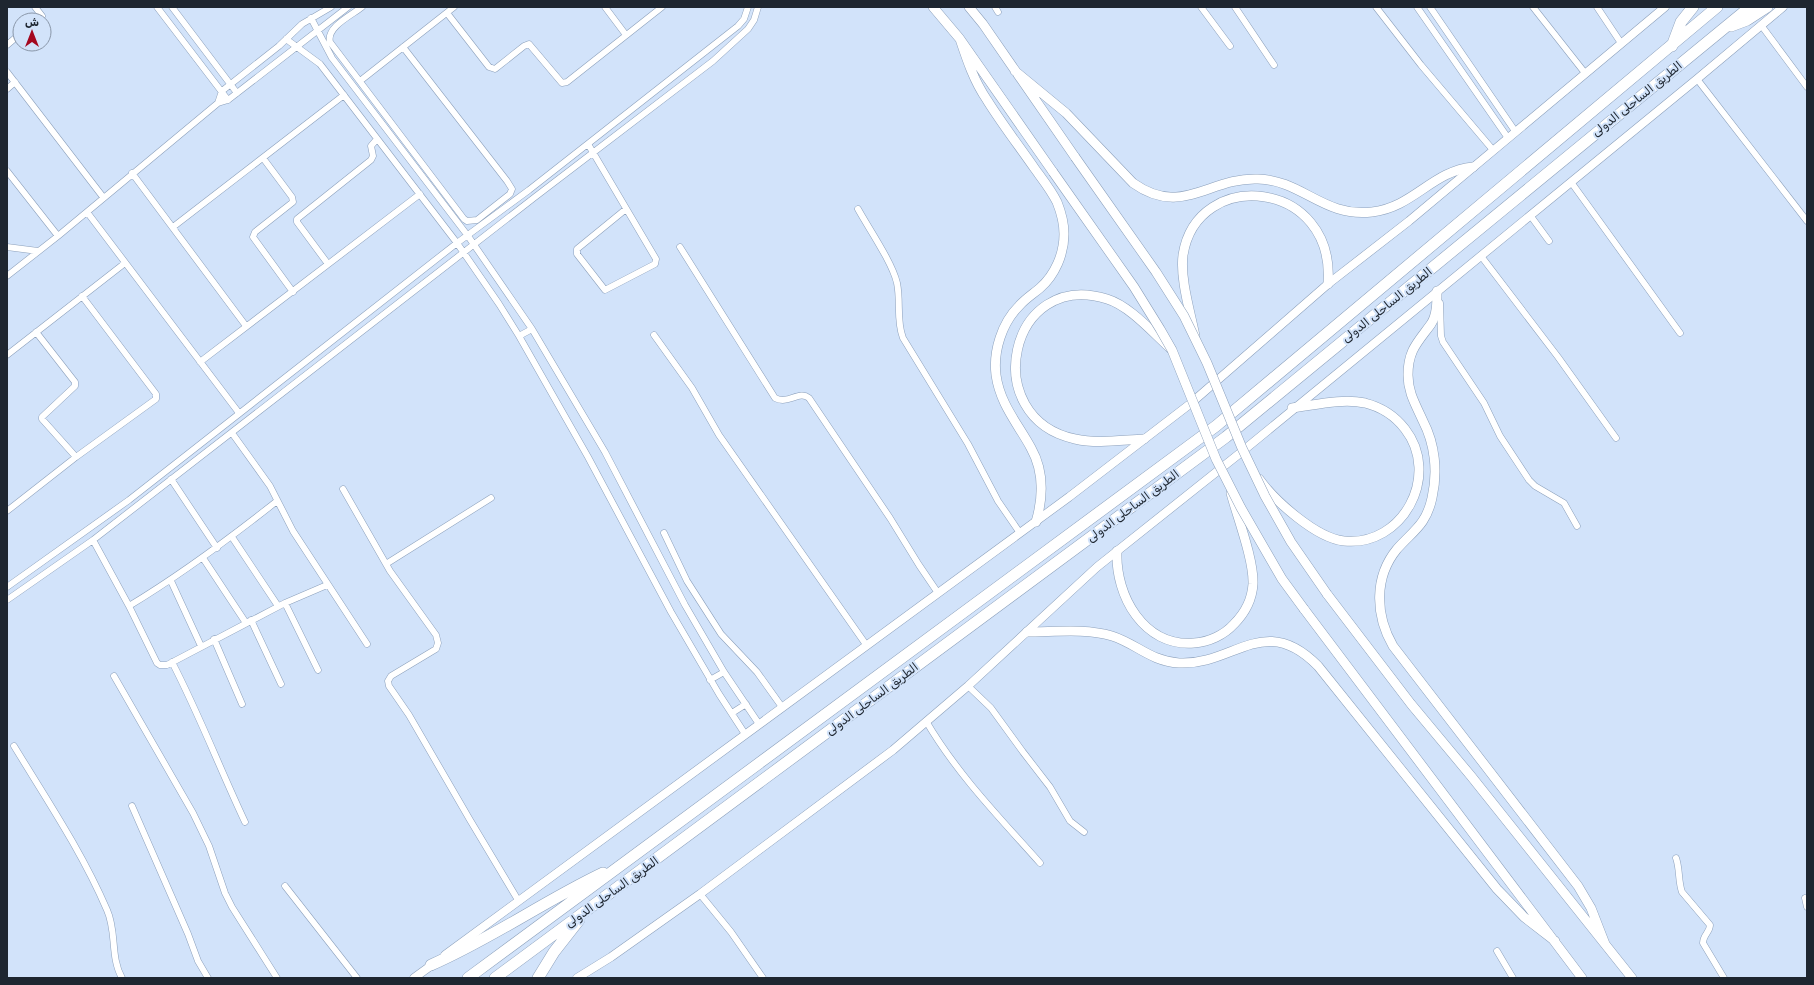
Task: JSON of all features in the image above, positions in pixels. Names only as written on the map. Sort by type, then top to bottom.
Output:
[{"type":"highway","points":[[1672,46],[1681,22],[1693,7]]},
{"type":"highway","name":"الطريق الساحلى الدولى","points":[[468,978],[1216,426],[1717,7]]},
{"type":"highway","name":"الطريق الساحلى الدولى","points":[[495,978],[1226,437],[1750,7]]},
{"type":"highway","points":[[1724,28],[1747,20],[1767,7]]},
{"type":"highway","points":[[431,965],[469,947],[562,894],[627,862]]},
{"type":"highway","points":[[538,978],[545,965],[571,932],[581,914]]},
{"type":"main road","points":[[933,7],[960,39],[1137,292],[1172,350],[1205,434],[1228,484],[1268,556],[1290,590],[1582,978]]},
{"type":"main road","points":[[969,7],[1156,272],[1181,310],[1196,339],[1231,424],[1253,472],[1291,542],[1327,594],[1411,704],[1632,978]]},
{"type":"main road","points":[[960,39],[968,64],[980,89],[1051,193],[1061,213],[1063,224],[1062,247],[1055,268],[1042,287],[1019,305],[1010,317],[1000,338],[996,359],[996,374],[1003,403],[1032,448],[1038,466],[1041,494],[1036,522]]},
{"type":"main road","points":[[1015,71],[1066,113],[1133,183],[1159,196],[1174,198],[1186,197],[1231,181],[1259,179],[1288,185],[1334,208],[1355,212],[1372,212],[1390,208],[1406,201],[1438,178],[1451,171],[1473,166]]},
{"type":"main road","points":[[1196,339],[1183,272],[1185,246],[1192,231],[1207,213],[1228,200],[1243,197],[1268,197],[1292,206],[1305,217],[1318,234],[1325,250],[1328,267],[1328,284]]},
{"type":"main road","points":[[1437,291],[1434,316],[1431,323],[1421,335],[1413,349],[1408,373],[1411,396],[1428,431],[1433,452],[1435,474],[1432,498],[1425,520],[1396,550],[1386,567],[1379,594],[1382,621],[1392,646],[1578,886],[1594,914],[1605,944]]},
{"type":"main road","points":[[1144,439],[1093,441],[1075,439],[1052,431],[1034,415],[1021,395],[1015,371],[1017,347],[1021,336],[1032,319],[1042,309],[1061,299],[1081,294],[1095,295],[1109,299],[1122,306],[1172,350]]},
{"type":"main road","points":[[1253,472],[1273,495],[1289,510],[1308,524],[1334,539],[1352,541],[1370,538],[1386,531],[1400,520],[1411,505],[1417,488],[1419,471],[1415,446],[1398,421],[1388,413],[1372,405],[1347,401],[1292,408]]},
{"type":"main road","points":[[1117,551],[1118,575],[1125,598],[1139,619],[1159,636],[1181,643],[1205,642],[1226,632],[1238,621],[1250,600],[1253,576],[1228,484]]},
{"type":"main road","points":[[1027,632],[1083,632],[1103,634],[1122,640],[1155,658],[1180,663],[1207,659],[1242,646],[1265,642],[1277,643],[1300,651],[1318,666],[1496,889],[1524,917],[1555,941]]},
{"type":"street","points":[[157,7],[228,100]]},
{"type":"street","points":[[172,7],[237,93]]},
{"type":"street","points":[[218,103],[222,91],[286,39],[302,24],[331,7]]},
{"type":"street","points":[[7,276],[58,236],[87,212],[103,196],[218,103],[228,100],[348,7]]},
{"type":"street","points":[[362,7],[333,29],[330,39],[454,211],[468,236],[532,329],[605,452],[656,552],[724,672],[759,724]]},
{"type":"street","points":[[360,81],[454,7]]},
{"type":"street","points":[[606,7],[626,35]]},
{"type":"street","points":[[447,13],[489,67],[495,69],[524,46],[529,44],[562,83],[567,82],[662,7]]},
{"type":"street","points":[[7,586],[129,500],[457,243],[498,214],[588,144],[738,26],[748,7]]},
{"type":"street","points":[[7,600],[93,540],[713,61],[748,29],[754,20],[758,7]]},
{"type":"street","points":[[1201,7],[1230,46]]},
{"type":"street","points":[[1235,7],[1274,65]]},
{"type":"street","points":[[1376,7],[1421,65],[1493,150]]},
{"type":"street","points":[[1417,7],[1508,138]]},
{"type":"street","points":[[1430,7],[1515,131]]},
{"type":"street","points":[[1533,7],[1585,73]]},
{"type":"street","points":[[1597,7],[1621,43]]},
{"type":"street","points":[[414,978],[518,900],[867,646],[938,592],[1036,522],[1190,404],[1328,284],[1409,221],[1665,7]]},
{"type":"street","points":[[578,978],[611,957],[700,894],[858,778],[968,686],[1117,551],[1239,454],[1292,408],[1481,256],[1783,7]]},
{"type":"street","points":[[311,18],[319,30],[332,58],[454,211],[464,219],[472,222],[477,220],[512,192],[510,186],[403,48]]},
{"type":"street","points":[[1761,25],[1807,87]]},
{"type":"street","points":[[286,39],[320,64],[457,243],[519,336],[588,457],[652,578],[710,680],[745,734]]},
{"type":"street","points":[[707,51],[713,61]]},
{"type":"street","points":[[7,72],[103,196]]},
{"type":"street","points":[[1697,79],[1807,221]]},
{"type":"street","points":[[7,89],[15,82]]},
{"type":"street","points":[[173,227],[344,95]]},
{"type":"street","points":[[1492,115],[1501,110]]},
{"type":"street","points":[[328,264],[297,222],[297,218],[371,160],[373,156],[371,146],[377,139]]},
{"type":"street","points":[[588,144],[655,257],[656,262],[605,290],[577,254],[577,249],[626,209]]},
{"type":"street","points":[[263,158],[292,197],[293,202],[255,232],[253,237],[293,292]]},
{"type":"street","points":[[7,171],[58,236]]},
{"type":"street","points":[[132,173],[246,326]]},
{"type":"street","points":[[1571,182],[1680,333]]},
{"type":"street","points":[[200,362],[420,194]]},
{"type":"street","points":[[493,208],[498,214]]},
{"type":"street","points":[[858,209],[894,274],[898,289],[898,321],[903,338],[968,444],[998,501],[1020,533]]},
{"type":"street","points":[[87,212],[239,413]]},
{"type":"street","points":[[1530,215],[1549,241]]},
{"type":"street","points":[[7,247],[38,251]]},
{"type":"street","points":[[680,247],[775,398],[785,401],[800,396],[806,396],[809,398],[938,592]]},
{"type":"street","points":[[1481,256],[1558,357],[1616,438]]},
{"type":"street","points":[[7,355],[125,263]]},
{"type":"street","points":[[1437,291],[1441,313],[1441,336],[1443,342],[1484,403],[1500,436],[1530,480],[1535,486],[1564,503],[1577,526]]},
{"type":"street","points":[[8,507],[157,397],[82,296]]},
{"type":"street","points":[[519,336],[532,329]]},
{"type":"street","points":[[36,332],[76,382],[75,386],[42,417],[42,419],[76,457]]},
{"type":"street","points":[[654,335],[692,388],[719,435],[867,646]]},
{"type":"street","points":[[233,418],[240,427]]},
{"type":"street","points":[[232,433],[270,486],[293,531],[367,644]]},
{"type":"street","points":[[171,479],[217,548]]},
{"type":"street","points":[[343,490],[395,579],[436,635],[438,643],[436,649],[391,676],[388,681],[389,686],[410,715],[518,900]]},
{"type":"street","points":[[386,564],[491,498]]},
{"type":"street","points":[[129,606],[171,581],[232,537],[277,501]]},
{"type":"street","points":[[664,533],[687,581],[721,634],[757,672],[782,707]]},
{"type":"street","points":[[232,537],[278,606]]},
{"type":"street","points":[[93,540],[129,606],[157,663],[164,666],[278,606],[327,585]]},
{"type":"street","points":[[203,558],[249,622],[281,684]]},
{"type":"street","points":[[171,581],[200,646]]},
{"type":"street","points":[[285,603],[318,670]]},
{"type":"street","points":[[214,639],[242,704]]},
{"type":"street","points":[[172,662],[191,700],[221,773],[245,822]]},
{"type":"street","points":[[710,680],[724,672]]},
{"type":"street","points":[[114,676],[199,826],[209,846],[225,893],[235,912],[278,978]]},
{"type":"street","points":[[968,686],[991,708],[1050,787],[1070,821],[1084,832]]},
{"type":"street","points":[[732,713],[746,704]]},
{"type":"street","points":[[926,721],[942,749],[978,793],[1040,863]]},
{"type":"street","points":[[14,746],[79,851],[108,912],[112,925],[115,963],[122,978]]},
{"type":"street","points":[[132,806],[188,934],[198,961],[208,978]]},
{"type":"street","points":[[1676,858],[1679,865],[1680,887],[1682,892],[1710,925],[1704,937],[1703,943],[1724,978]]},
{"type":"street","points":[[285,886],[357,978]]},
{"type":"street","points":[[700,894],[763,978]]},
{"type":"street","points":[[1805,898],[1807,907]]},
{"type":"street","points":[[1497,951],[1513,978]]}]
